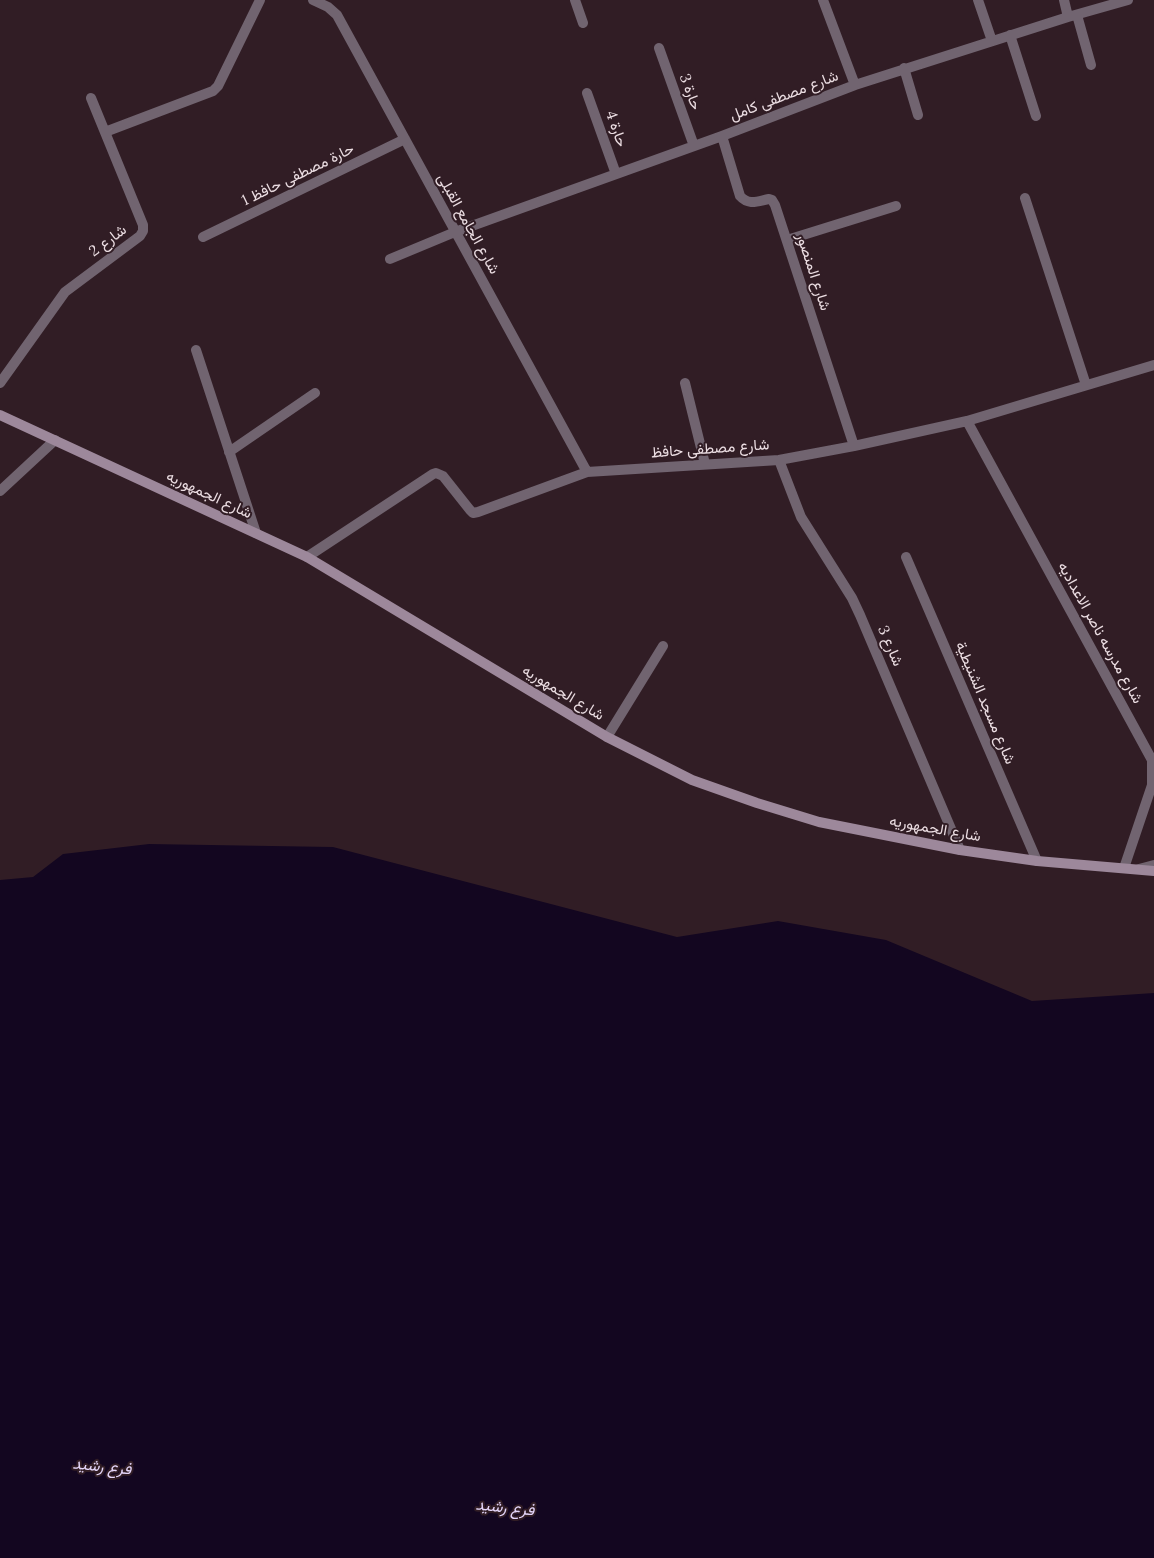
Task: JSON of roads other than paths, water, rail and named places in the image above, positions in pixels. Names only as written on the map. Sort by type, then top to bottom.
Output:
[{"type":"street","points":[[105,132],[213,91],[218,86],[260,0]]},
{"type":"street","name":"شارع الجامع القبلى","points":[[313,0],[328,7],[337,15],[588,472]]},
{"type":"street","points":[[575,0],[583,23]]},
{"type":"street","points":[[823,0],[856,85]]},
{"type":"street","points":[[978,0],[992,41]]},
{"type":"street","points":[[1064,0],[1091,65]]},
{"type":"street","name":"شارع مصطفى كامل","points":[[390,259],[455,232],[904,68],[1128,0]]},
{"type":"street","points":[[1010,36],[1036,116]]},
{"type":"street","name":"حارة 3","points":[[658,48],[694,146]]},
{"type":"street","points":[[904,68],[918,115]]},
{"type":"street","name":"حارة 4","points":[[587,94],[616,174]]},
{"type":"street","name":"شارع 2","points":[[0,384],[65,292],[143,232],[143,226],[91,98]]},
{"type":"street","name":"شارع المنصور","points":[[722,136],[740,196],[750,203],[772,200],[775,204],[854,446]]},
{"type":"street","name":"حارة مصطفى حافظ 1","points":[[204,237],[405,139]]},
{"type":"street","points":[[1025,198],[1086,385]]},
{"type":"street","points":[[787,240],[896,206]]},
{"type":"street","points":[[196,350],[256,533]]},
{"type":"street","name":"شارع مصطفى حافظ","points":[[307,557],[433,474],[443,476],[467,507],[474,513],[588,472],[779,460],[854,446],[967,421],[1154,365]]},
{"type":"street","points":[[685,383],[705,464]]},
{"type":"street","points":[[229,452],[316,393]]},
{"type":"street","name":"شارع الجمهوريه","points":[[0,415],[307,557],[607,737],[692,780],[819,822],[960,850],[1037,861],[1154,871]]},
{"type":"street","name":"شارع مدرسه ناصر الاعداديه","points":[[967,421],[1153,760],[1152,785],[1124,868]]},
{"type":"street","points":[[0,491],[55,440]]},
{"type":"street","name":"شارع 3","points":[[779,460],[801,517],[852,598],[860,615],[960,850]]},
{"type":"street","name":"شارع مسجد الشنيطية","points":[[906,557],[1037,861]]},
{"type":"street","points":[[607,737],[663,646]]},
{"type":"street","points":[[1139,869],[1154,865]]},
{"type":"water","name":"فرع رشيد","points":[[149,844],[333,847],[677,937],[778,921],[886,940],[1032,1001],[1154,993],[1154,1558],[0,1558],[0,880],[33,877],[63,854]]}]
